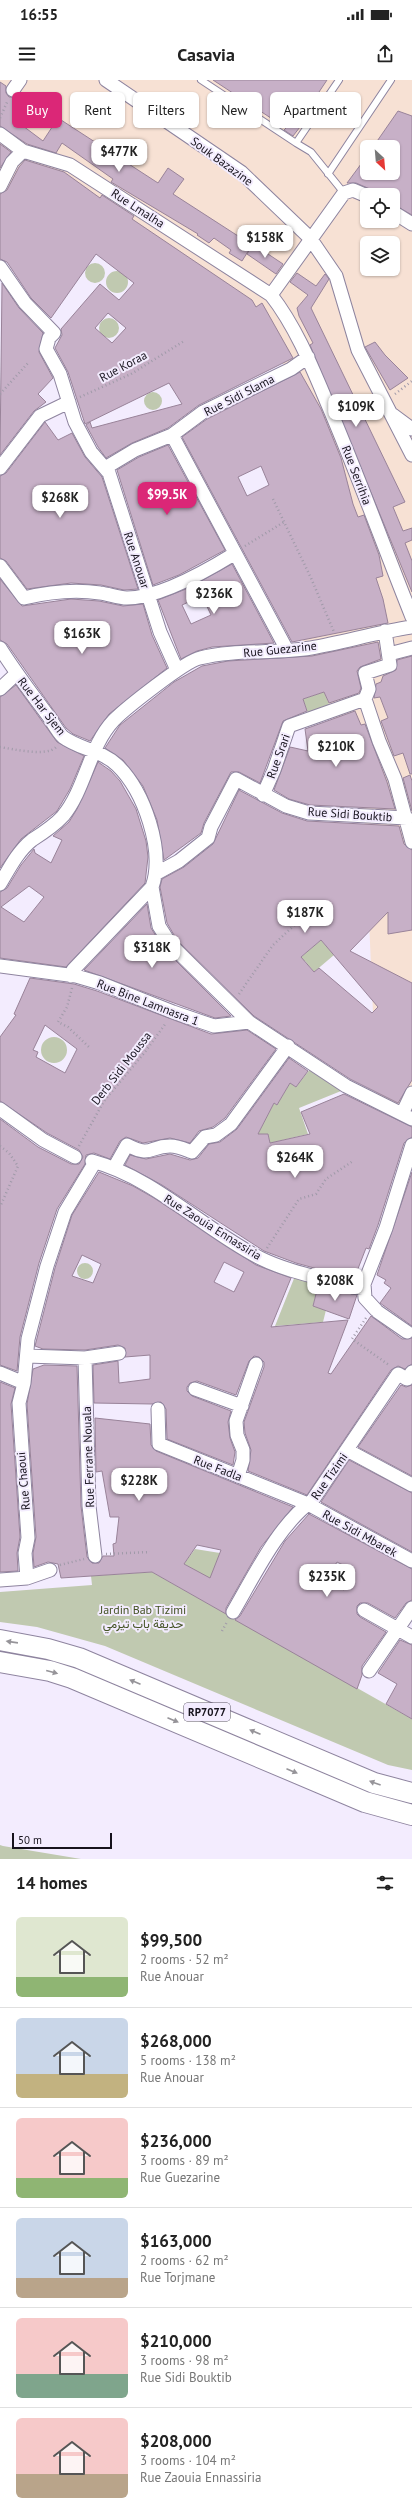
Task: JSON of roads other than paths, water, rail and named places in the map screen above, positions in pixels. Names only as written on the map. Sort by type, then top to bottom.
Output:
[{"type":"main road","name":"RP7077","points":[[0,1640],[48,1649],[79,1658],[374,1783],[412,1793]]},
{"type":"main road","name":"RP7077","points":[[0,1662],[50,1671],[72,1678],[365,1802],[412,1815]]},
{"type":"street","name":"Souk Bazazine","points":[[106,80],[241,172],[310,238],[336,276],[358,350],[385,406],[412,455]]},
{"type":"street","name":"Rue Lmalha","points":[[0,134],[23,151],[70,164],[271,294]]},
{"type":"street","points":[[0,186],[12,162],[23,151]]},
{"type":"street","points":[[271,294],[344,193],[353,190],[360,193]]},
{"type":"street","points":[[400,216],[412,224]]},
{"type":"street","name":"Rue Anouar","points":[[0,267],[26,303],[54,333],[46,346],[46,349],[60,374],[75,422],[91,452],[109,473],[165,644],[177,670]]},
{"type":"street","name":"Rue Serrihia","points":[[271,294],[282,309],[308,357],[345,444],[412,617]]},
{"type":"street","name":"Rue Sidi Slama","points":[[105,468],[135,450],[172,435],[203,412],[291,369],[308,357]]},
{"type":"street","points":[[0,468],[40,416],[69,402]]},
{"type":"street","points":[[385,406],[412,429]]},
{"type":"street","points":[[172,435],[234,554],[287,650]]},
{"type":"street","points":[[0,566],[24,598],[52,592],[84,591],[127,598],[148,594],[190,579],[234,554]]},
{"type":"street","name":"Rue Guezarine","points":[[0,884],[13,863],[32,841],[43,834],[63,816],[73,800],[95,750],[114,720],[177,670],[199,658],[287,650],[412,627]]},
{"type":"street","points":[[385,631],[390,665],[365,673],[369,689],[365,699],[407,818],[412,842]]},
{"type":"street","name":"Rue Har Sjem","points":[[0,648],[16,674],[63,736],[95,750],[117,765],[140,800],[153,828],[157,873]]},
{"type":"street","points":[[389,654],[412,648]]},
{"type":"street","points":[[0,689],[16,674]]},
{"type":"street","name":"Rue Srari","points":[[263,795],[274,770],[289,726],[365,699]]},
{"type":"street","name":"Rue Sidi Bouktib","points":[[157,873],[179,862],[208,838],[211,827],[236,779],[263,795],[286,806],[309,813],[407,818]]},
{"type":"street","points":[[73,976],[73,970],[152,887],[157,873]]},
{"type":"street","points":[[152,887],[159,926],[171,945],[250,1022],[346,1086],[407,1117],[412,1093]]},
{"type":"street","name":"Rue Bine Lamnasra 1","points":[[0,966],[73,976],[100,983],[173,1012],[214,1026],[250,1022]]},
{"type":"street","points":[[114,1168],[127,1145],[139,1151],[152,1152],[168,1146],[192,1152],[205,1138],[216,1135],[231,1124],[288,1046]]},
{"type":"street","points":[[0,1109],[43,1140],[74,1156]]},
{"type":"street","points":[[407,1332],[375,1309],[365,1298],[363,1288],[386,1228],[412,1145]]},
{"type":"street","name":"Rue Zaouia Ennassiria","points":[[93,1162],[114,1168],[137,1180],[261,1258],[339,1283],[363,1288]]},
{"type":"street","name":"Rue Chaoui","points":[[27,1578],[25,1553],[28,1538],[19,1403],[24,1383],[28,1339],[41,1286],[66,1212],[93,1162]]},
{"type":"street","points":[[27,1356],[85,1358],[119,1353]]},
{"type":"street","name":"Rue Ferrane Nouala","points":[[85,1358],[89,1506],[95,1556]]},
{"type":"street","points":[[238,1476],[243,1460],[243,1450],[236,1435],[236,1422],[256,1364]]},
{"type":"street","name":"Rue Tizimi","points":[[234,1612],[266,1556],[302,1507],[312,1501],[398,1374],[407,1379],[412,1372]]},
{"type":"street","points":[[0,1373],[24,1383]]},
{"type":"street","points":[[195,1389],[242,1406]]},
{"type":"street","name":"Rue Fadla","points":[[158,1409],[159,1444],[308,1504]]},
{"type":"street","points":[[347,1450],[412,1486]]},
{"type":"street","name":"Rue Sidi Mbarek","points":[[308,1504],[412,1561]]},
{"type":"street","points":[[0,1580],[27,1578],[50,1570]]},
{"type":"street","points":[[369,1671],[412,1608]]},
{"type":"street","points":[[364,1610],[412,1637]]},
{"type":"lane","points":[[201,80],[311,152],[344,193]]},
{"type":"lane","points":[[296,143],[339,80]]},
{"type":"lane","points":[[328,174],[391,80]]},
{"type":"park label","name":"Jardin Bab Tizimi حديقة باب تيزمي","points":[[143,1616]]}]
